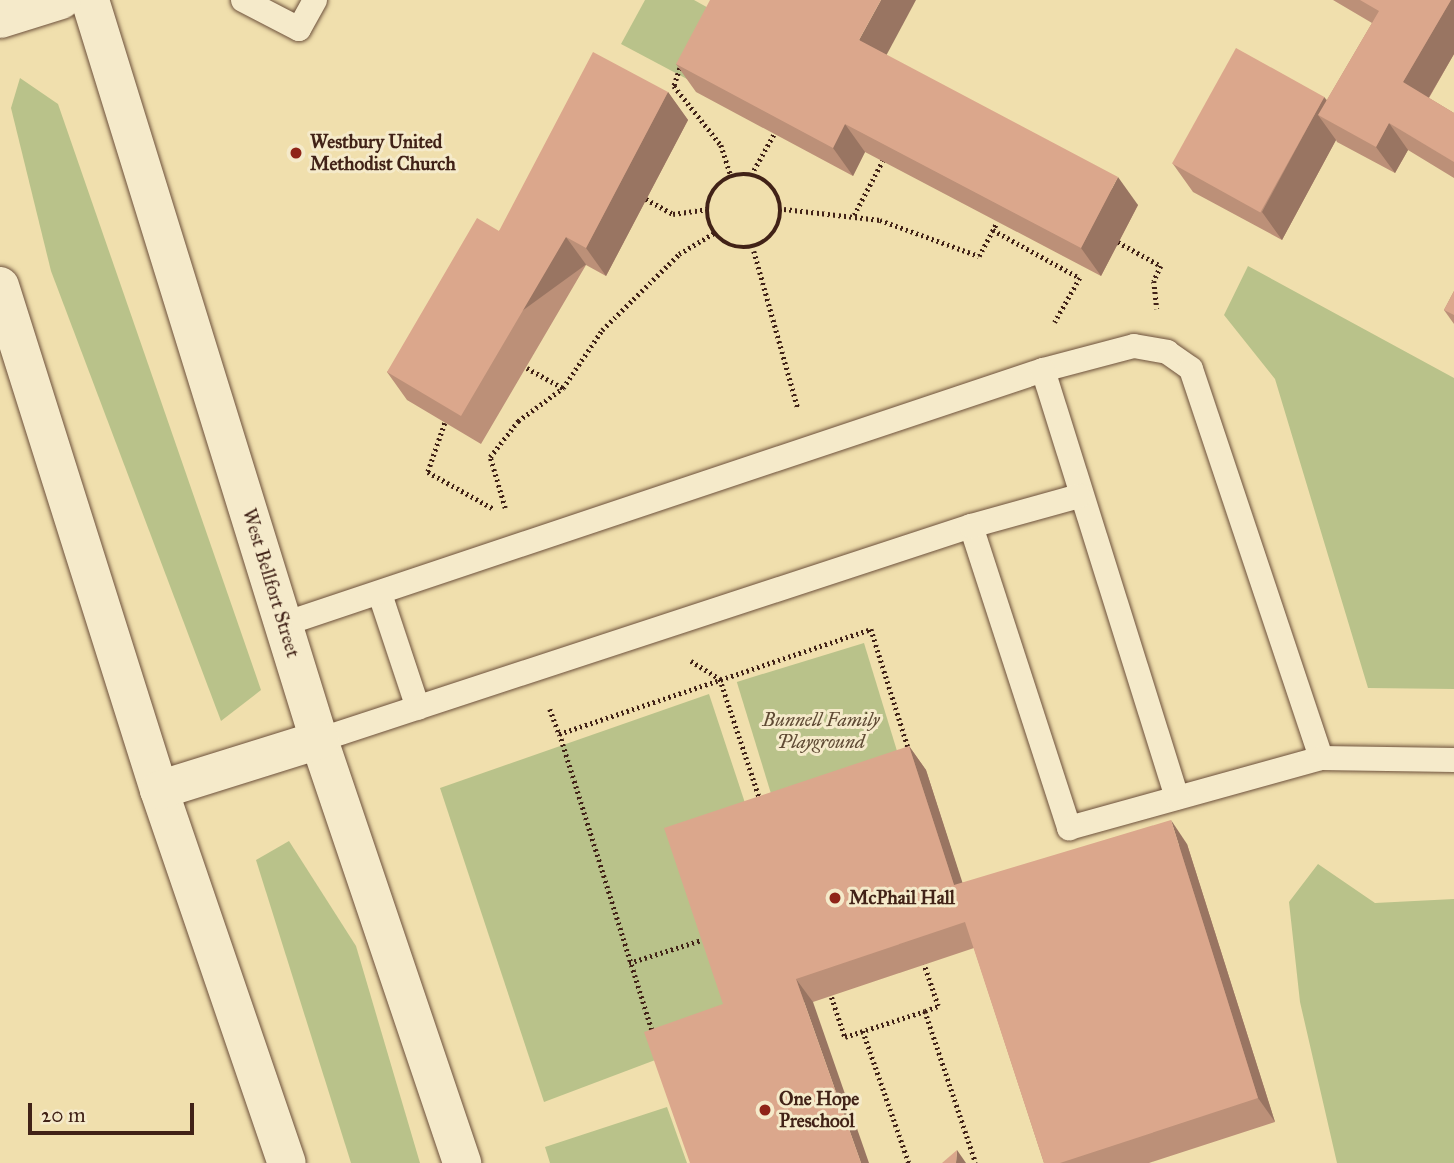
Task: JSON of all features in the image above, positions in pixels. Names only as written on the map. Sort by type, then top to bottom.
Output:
[{"type":"main road","points":[[0,19],[61,0]]},
{"type":"main road","name":"West Bellfort Street","points":[[90,0],[319,740],[462,1163]]},
{"type":"main road","points":[[0,286],[159,790],[287,1163]]},
{"type":"main road","points":[[159,790],[319,740]]},
{"type":"lane","points":[[243,0],[299,29],[315,0]]},
{"type":"lane","points":[[284,624],[1093,353],[1134,346],[1162,351],[1191,369],[1321,758]]},
{"type":"lane","points":[[1034,373],[1079,496],[1177,798]]},
{"type":"lane","points":[[319,740],[971,526],[1079,496]]},
{"type":"lane","points":[[971,526],[1069,828],[1321,758],[1454,760]]},
{"type":"lane","points":[[380,594],[418,708]]},
{"type":"path","points":[[680,68],[674,86],[722,145],[732,176]]},
{"type":"path","points":[[751,175],[774,134]]},
{"type":"path","points":[[854,215],[889,148]]},
{"type":"path","points":[[754,251],[714,233],[707,209],[710,193],[732,176],[751,175],[772,187],[784,209]]},
{"type":"path","points":[[646,199],[673,214],[707,209]]},
{"type":"path","points":[[784,209],[854,215],[979,256],[997,222]]},
{"type":"path","points":[[754,251],[784,209]]},
{"type":"path","points":[[993,230],[1080,278],[1034,373]]},
{"type":"path","points":[[445,424],[428,472],[507,516],[490,457],[518,421],[563,388],[602,330],[679,254],[714,233]]},
{"type":"path","points":[[1118,242],[1161,266],[1154,281],[1162,351]]},
{"type":"path","points":[[754,251],[809,450]]},
{"type":"path","points":[[527,368],[563,388]]},
{"type":"path","points":[[658,1051],[559,734],[870,629],[911,758]]},
{"type":"path","points":[[709,672],[720,679],[763,809]]},
{"type":"path","points":[[629,963],[710,938]]},
{"type":"path","points":[[909,960],[933,953]]},
{"type":"path","points":[[828,986],[845,1037],[938,1006],[921,956]]},
{"type":"path","points":[[818,990],[837,983]]},
{"type":"path","points":[[925,1010],[976,1163]]},
{"type":"path","points":[[863,1031],[909,1163]]},
{"type":"green space","points":[[645,0],[694,0],[721,15],[687,79],[621,44]]},
{"type":"green space","points":[[20,78],[58,104],[261,690],[221,721],[51,271],[11,108]]},
{"type":"green space","points":[[1248,266],[1454,378],[1454,689],[1368,688],[1275,379],[1224,315]]},
{"type":"green space","name":"Bunnell Family Playground","points":[[864,643],[905,777],[778,816],[737,682]]},
{"type":"green space","points":[[709,694],[748,812],[740,1028],[544,1102],[440,788]]},
{"type":"green space","points":[[289,841],[356,946],[420,1163],[351,1163],[256,860]]},
{"type":"green space","points":[[1318,864],[1375,903],[1454,899],[1454,1163],[1337,1163],[1300,1002],[1289,902]]},
{"type":"green space","points":[[667,1107],[687,1163],[550,1163],[545,1147]]},
{"type":"building","points":[[710,0],[881,0],[859,40],[1118,177],[1081,248],[845,124],[833,148],[676,64]]},
{"type":"building","points":[[1360,0],[1451,0],[1403,82],[1454,113],[1454,162],[1389,123],[1376,147],[1318,115],[1379,11]]},
{"type":"building","points":[[1236,48],[1324,97],[1260,212],[1172,163]]},
{"type":"building","points":[[593,52],[668,92],[586,248],[566,237],[461,416],[387,372],[477,218],[499,231]]},
{"type":"building","points":[[1454,291],[1454,315],[1444,310]]},
{"type":"building","points":[[909,746],[954,885],[1171,820],[1258,1098],[1060,1163],[1044,1163],[965,922],[796,979],[861,1163],[690,1163],[644,1032],[723,1004],[664,828]]},
{"type":"building","points":[[957,1150],[956,1163],[942,1163]]},
{"type":"place","name":"Westbury United Methodist Church","points":[[296,153]]},
{"type":"place","name":"McPhail Hall","points":[[835,898]]},
{"type":"place","name":"One Hope Preschool","points":[[765,1110]]}]
